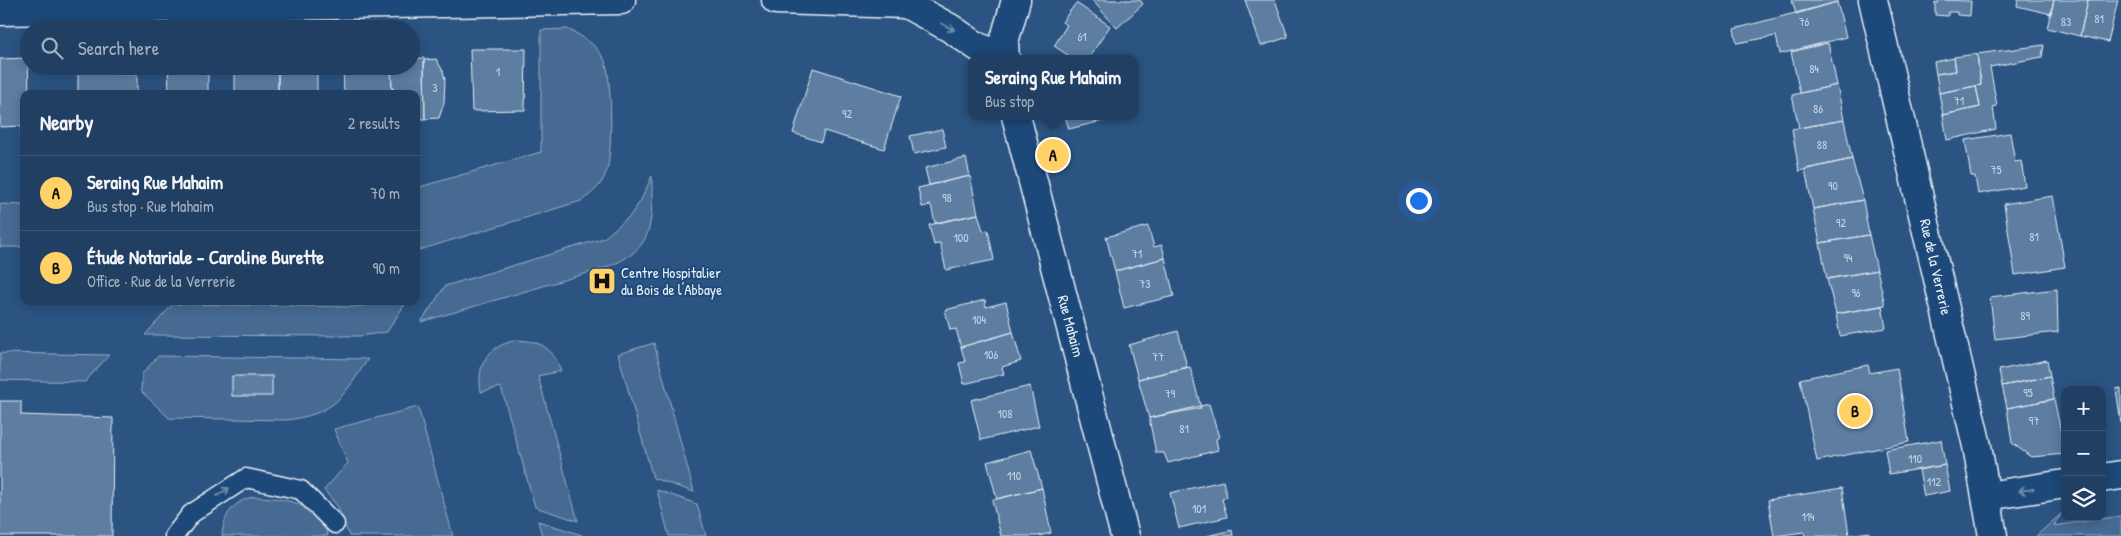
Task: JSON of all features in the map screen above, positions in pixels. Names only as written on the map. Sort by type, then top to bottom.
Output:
[{"type":"street","points":[[0,11],[621,0]]},
{"type":"street","points":[[776,0],[910,2],[978,47],[998,55]]},
{"type":"street","points":[[1005,55],[1004,42],[1016,0]]},
{"type":"street","name":"Rue de la Verrerie","points":[[1874,0],[1977,446],[1993,536]]},
{"type":"street","name":"Rue Mahaim","points":[[1017,120],[1125,536]]},
{"type":"street","points":[[2106,477],[2121,475]]},
{"type":"street","points":[[1987,496],[2061,485]]},
{"type":"lane","points":[[174,536],[191,514],[246,478],[300,490],[335,524]]},
{"type":"lane","points":[[191,514],[191,536]]},
{"type":"shaded area","points":[[567,29],[594,46],[605,61],[609,83],[611,135],[608,164],[602,182],[581,201],[420,250],[420,187],[541,152],[541,30]]},
{"type":"shaded area","points":[[652,176],[652,210],[647,235],[632,254],[619,262],[601,269],[421,322],[445,286],[604,238],[630,216],[641,200]]},
{"type":"shaded area","points":[[0,204],[20,205],[20,247],[0,247]]},
{"type":"shaded area","points":[[172,305],[354,307],[404,305],[387,332],[360,336],[145,335]]},
{"type":"shaded area","points":[[516,340],[532,342],[549,350],[561,371],[538,376],[578,521],[535,507],[501,387],[481,392],[480,373],[486,358],[498,347]]},
{"type":"shaded area","points":[[654,343],[694,492],[653,478],[618,354]]},
{"type":"shaded area","points":[[0,353],[109,355],[85,382],[0,380]]},
{"type":"shaded area","points":[[158,356],[368,359],[352,384],[336,402],[316,413],[286,420],[169,418],[141,391],[142,374]]},
{"type":"shaded area","points":[[418,407],[453,536],[349,536],[338,507],[324,490],[348,463],[334,429]]},
{"type":"shaded area","points":[[657,490],[697,504],[706,536],[669,536]]},
{"type":"shaded area","points":[[253,497],[276,498],[308,509],[317,516],[328,536],[222,536],[224,522],[230,511],[240,502]]},
{"type":"shaded area","points":[[2061,514],[2053,526],[2087,521],[2106,521],[2106,518],[2121,516],[2121,536],[2036,536]]},
{"type":"shaded area","points":[[538,521],[582,535],[582,536],[542,536]]},
{"type":"building","points":[[1092,0],[1140,0],[1143,4],[1117,28]]},
{"type":"building","points":[[1245,0],[1275,0],[1288,37],[1261,46]]},
{"type":"building","points":[[1792,0],[1837,0],[1837,2],[1796,14]]},
{"type":"building","points":[[1939,0],[1971,1],[1970,16],[1957,15],[1957,12],[1948,12],[1948,16],[1935,15],[1935,2],[1938,3]]},
{"type":"building","points":[[2018,0],[2054,0],[2051,14],[2017,6]]},
{"type":"building","points":[[2054,0],[2088,0],[2080,36],[2047,28]]},
{"type":"building","points":[[2088,0],[2118,0],[2108,42],[2080,36]]},
{"type":"building","points":[[1837,2],[1846,37],[1780,54],[1776,36],[1737,43],[1734,29]]},
{"type":"building","points":[[1076,3],[1110,26],[1091,55],[1068,55],[1054,46],[1067,25],[1062,22]]},
{"type":"building","points":[[1828,43],[1837,85],[1800,93],[1791,52]]},
{"type":"building","points":[[2044,45],[2042,57],[1990,67],[1997,106],[1993,107],[1996,129],[1947,140],[1943,115],[1980,107],[1976,86],[1981,85],[1977,54]]},
{"type":"building","points":[[470,49],[526,49],[525,110],[472,111]]},
{"type":"building","points":[[1977,54],[1981,85],[1939,93],[1936,74],[1956,71],[1954,57]]},
{"type":"building","points":[[20,58],[20,75],[28,75],[29,90],[20,90],[20,126],[0,127],[0,59]]},
{"type":"building","points":[[420,58],[424,58],[425,119],[420,119],[420,90],[392,89],[391,75],[420,75]]},
{"type":"building","points":[[1954,58],[1956,71],[1936,74],[1934,62]]},
{"type":"building","points":[[436,59],[445,79],[444,103],[439,118],[425,119],[424,60]]},
{"type":"building","points":[[813,68],[901,96],[884,149],[824,131],[821,142],[793,133]]},
{"type":"building","points":[[78,75],[137,75],[137,90],[78,90]]},
{"type":"building","points":[[168,75],[208,75],[208,90],[169,90]]},
{"type":"building","points":[[235,75],[278,75],[278,90],[235,90]]},
{"type":"building","points":[[278,75],[317,75],[317,90],[278,90]]},
{"type":"building","points":[[343,75],[391,75],[392,89],[394,89],[394,90],[344,90]]},
{"type":"building","points":[[1837,85],[1844,120],[1799,128],[1792,95]]},
{"type":"building","points":[[1976,86],[1980,107],[1943,115],[1939,93]]},
{"type":"building","points":[[1066,120],[1107,120],[1069,129]]},
{"type":"building","points":[[1844,120],[1852,159],[1799,171],[1792,129]]},
{"type":"building","points":[[942,129],[946,147],[914,154],[910,136]]},
{"type":"building","points":[[2010,133],[2015,162],[2021,161],[2025,186],[1978,194],[1975,176],[1971,176],[1965,140]]},
{"type":"building","points":[[966,158],[970,176],[929,185],[925,168]]},
{"type":"building","points":[[1852,159],[1863,200],[1813,209],[1805,169]]},
{"type":"building","points":[[970,176],[978,214],[935,223],[931,205],[922,207],[918,188]]},
{"type":"building","points":[[2053,196],[2065,267],[2015,275],[2004,204]]},
{"type":"building","points":[[1863,200],[1869,235],[1820,243],[1813,209]]},
{"type":"building","points":[[978,214],[983,231],[988,230],[994,260],[946,270],[940,243],[934,245],[929,225]]},
{"type":"building","points":[[1148,226],[1154,247],[1162,245],[1165,258],[1115,271],[1106,237]]},
{"type":"building","points":[[1869,235],[1877,270],[1827,279],[1820,243]]},
{"type":"building","points":[[1165,258],[1174,296],[1124,308],[1115,271]]},
{"type":"building","points":[[1877,270],[1885,305],[1836,314],[1827,279]]},
{"type":"building","points":[[2057,289],[2058,332],[1995,339],[1990,297]]},
{"type":"building","points":[[985,300],[986,307],[1006,302],[1013,332],[961,347],[956,329],[950,330],[945,310]]},
{"type":"building","points":[[1882,306],[1886,328],[1840,336],[1836,314]]},
{"type":"building","points":[[1178,331],[1187,367],[1138,379],[1129,345]]},
{"type":"building","points":[[1013,332],[1021,361],[1002,367],[1004,374],[964,384],[959,363],[965,362],[961,347]]},
{"type":"building","points":[[2047,360],[2050,376],[2002,386],[1999,370]]},
{"type":"building","points":[[1868,365],[1870,373],[1897,368],[1909,442],[1817,461],[1800,379]]},
{"type":"building","points":[[1190,367],[1201,408],[1149,418],[1138,379]]},
{"type":"building","points":[[232,376],[272,376],[272,396],[232,396]]},
{"type":"building","points":[[2050,376],[2054,399],[2007,408],[2002,386]]},
{"type":"building","points":[[1030,386],[1039,426],[981,440],[971,400]]},
{"type":"building","points":[[2121,388],[2121,423],[2116,389]]},
{"type":"building","points":[[2054,399],[2061,432],[2061,454],[2031,457],[2012,443],[2007,408]]},
{"type":"building","points":[[0,401],[21,401],[21,415],[113,418],[112,536],[0,536]]},
{"type":"building","points":[[1209,404],[1219,437],[1216,439],[1218,450],[1168,463],[1164,453],[1156,453],[1149,418]]},
{"type":"building","points":[[1941,440],[1945,465],[1889,474],[1885,450]]},
{"type":"building","points":[[1031,450],[1042,488],[997,499],[987,462]]},
{"type":"building","points":[[1945,465],[1950,491],[1924,496],[1919,470]]},
{"type":"building","points":[[1223,481],[1227,497],[1222,499],[1227,517],[1179,528],[1170,493]]},
{"type":"building","points":[[1042,488],[1051,533],[1039,536],[1001,536],[992,500]]},
{"type":"building","points":[[1842,488],[1849,535],[1869,532],[1870,536],[1805,536],[1804,532],[1774,536],[1768,500]]},
{"type":"building","points":[[1232,530],[1233,536],[1207,536]]},
{"type":"place","name":"Seraing Rue Mahaim","points":[[1053,155]]},
{"type":"place","name":"Centre Hospitalier du Bois de l'Abbaye","points":[[602,281]]},
{"type":"place","name":"Étude Notariale - Caroline Burette","points":[[1855,411]]}]
